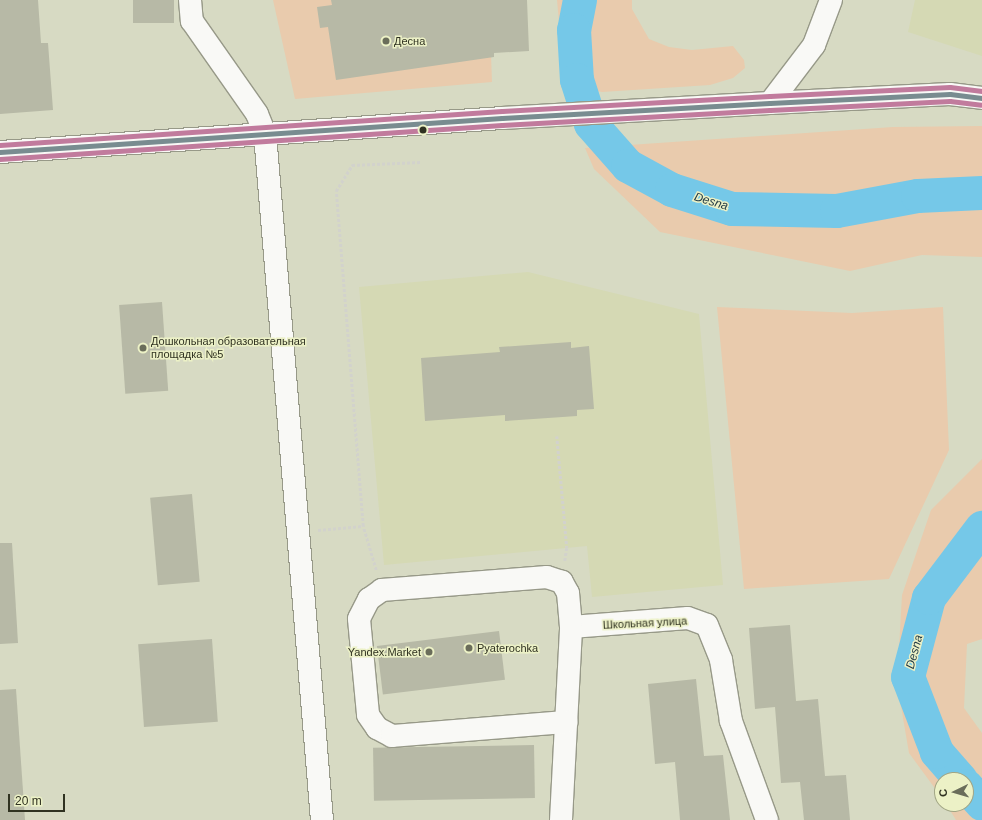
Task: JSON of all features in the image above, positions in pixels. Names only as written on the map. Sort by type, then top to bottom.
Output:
[{"type":"street","points":[[190,0],[192,21],[257,114],[265,134],[322,820]]},
{"type":"street","points":[[770,103],[814,45],[831,0]]},
{"type":"street","points":[[0,152],[502,118],[770,103],[950,94],[982,98]]},
{"type":"street","points":[[561,820],[571,627],[568,593],[562,582],[547,577],[382,590],[369,599],[359,619],[368,715],[377,728],[392,736],[566,722]]},
{"type":"street","name":"Школьная улица","points":[[571,627],[688,618],[707,625],[721,660],[731,722],[767,820]]},
{"type":"path","points":[[382,590],[364,526],[336,191],[352,165],[422,162]]},
{"type":"path","points":[[557,436],[567,548],[562,582]]},
{"type":"path","points":[[299,532],[364,526]]},
{"type":"shaded area","name":"Десна","points":[[273,0],[489,0],[492,82],[295,99]]},
{"type":"shaded area","points":[[557,0],[632,0],[632,9],[649,39],[669,47],[692,50],[733,46],[744,60],[745,68],[733,78],[710,85],[602,92],[584,88],[567,73],[561,44]]},
{"type":"shaded area","points":[[915,0],[982,0],[982,56],[908,32]]},
{"type":"shaded area","points":[[982,126],[982,257],[922,255],[850,271],[660,232],[594,169],[585,148],[893,127]]},
{"type":"shaded area","points":[[528,272],[699,314],[723,585],[592,597],[587,546],[384,565],[359,287]]},
{"type":"shaded area","points":[[717,307],[852,313],[943,307],[949,450],[889,579],[744,589]]},
{"type":"shaded area","points":[[982,459],[982,639],[967,644],[964,708],[982,733],[982,820],[956,820],[951,812],[974,812],[974,772],[934,772],[934,787],[909,753],[897,683],[902,595],[931,510]]},
{"type":"building","points":[[0,0],[38,0],[41,43],[48,43],[53,110],[0,114]]},
{"type":"building","points":[[133,0],[174,0],[174,23],[133,23]]},
{"type":"building","points":[[331,0],[527,0],[529,51],[494,53],[494,57],[336,80],[328,27],[320,28],[317,7],[332,5]]},
{"type":"building","name":"Дошкольная образовательная площадка №5","points":[[162,302],[168,391],[125,394],[119,305]]},
{"type":"building","points":[[571,342],[571,348],[589,346],[594,409],[577,410],[577,416],[505,421],[505,415],[425,421],[421,358],[500,352],[499,347]]},
{"type":"building","points":[[192,494],[200,582],[158,585],[150,498]]},
{"type":"building","points":[[0,543],[12,543],[18,643],[0,644]]},
{"type":"building","points":[[790,625],[796,701],[818,699],[825,776],[846,775],[850,820],[804,820],[800,782],[781,783],[775,707],[755,709],[749,628]]},
{"type":"building","points":[[499,631],[505,680],[383,695],[377,646]]},
{"type":"building","points":[[212,639],[218,722],[144,727],[138,644]]},
{"type":"building","points":[[696,679],[704,756],[723,755],[730,820],[680,820],[675,762],[655,764],[648,684]]},
{"type":"building","points":[[16,689],[25,820],[0,820],[0,690]]},
{"type":"building","points":[[534,745],[535,798],[374,801],[373,748]]},
{"type":"waterway","name":"Desna","points":[[580,0],[574,30],[577,80],[591,124],[628,166],[672,190],[732,209],[837,211],[918,196],[982,193]]},
{"type":"waterway","name":"Desna","points":[[954,772],[937,752],[908,677],[929,598],[982,528]]},
{"type":"waterway","name":"Desna","points":[[974,795],[982,804]]},
{"type":"transit line","points":[[0,145],[502,111],[770,96],[950,87],[982,91]]},
{"type":"transit line","points":[[0,152],[502,118],[770,103],[950,94],[982,98]]},
{"type":"transit line","points":[[0,159],[502,125],[770,110],[950,101],[981,105]]},
{"type":"place","name":"Десна","points":[[386,41]]},
{"type":"place","name":"Дошкольная образовательная площадка №5","points":[[143,348]]},
{"type":"place","name":"Pyaterochka","points":[[469,648]]},
{"type":"place","name":"Yandex.Market","points":[[429,652]]}]
